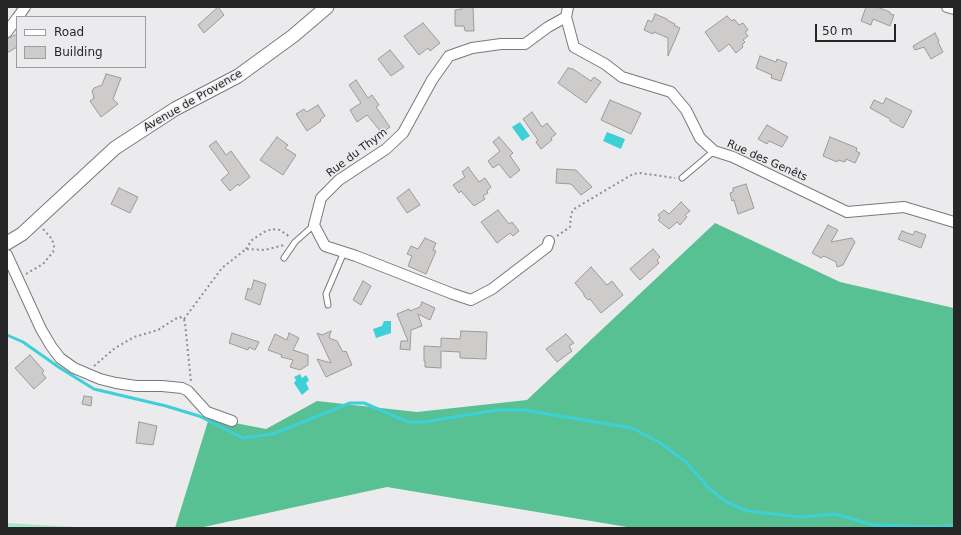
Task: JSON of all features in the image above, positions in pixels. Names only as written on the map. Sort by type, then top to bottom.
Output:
[{"type":"street","points":[[18,16],[25,7]]},
{"type":"street","name":"Avenue de Provence","points":[[7,243],[22,234],[115,148],[175,109],[238,76],[293,36],[327,7]]},
{"type":"street","points":[[947,7],[954,10]]},
{"type":"street","name":"Rue des Genêts","points":[[567,12],[574,47],[605,64],[622,77],[670,92],[686,110],[700,138],[714,151],[733,157],[847,212],[904,207],[954,222]]},
{"type":"street","name":"Rue du Thym","points":[[314,225],[321,198],[339,180],[386,149],[402,133],[432,80],[449,56],[479,47],[502,44],[525,44],[567,12]]},
{"type":"street","points":[[7,32],[16,18]]},
{"type":"street","points":[[314,225],[325,246],[472,300],[492,289],[547,247],[548,241]]},
{"type":"street","points":[[7,255],[41,330],[60,358],[86,374],[116,383],[136,386],[182,388],[188,391],[206,412],[232,421]]},
{"type":"lane","points":[[682,178],[714,151]]},
{"type":"lane","points":[[284,258],[295,242],[314,225]]},
{"type":"lane","points":[[328,305],[326,294],[344,252]]},
{"type":"path","points":[[548,241],[570,227],[571,214],[574,209],[633,174],[640,173],[682,178]]},
{"type":"path","points":[[188,391],[191,384],[184,319],[222,268],[246,249],[252,240],[264,232],[272,229],[280,230],[286,233],[295,242]]},
{"type":"path","points":[[18,277],[43,264],[53,252],[54,246],[52,239]]},
{"type":"path","points":[[246,249],[265,250],[295,242]]},
{"type":"path","points":[[86,374],[115,348],[134,337],[158,330],[180,317],[184,319]]},
{"type":"green space","points":[[715,223],[840,282],[954,308],[954,528],[633,528],[387,487],[199,528],[175,528],[209,418],[266,429],[317,401],[417,412],[527,400]]},
{"type":"green space","points":[[7,523],[90,528],[7,528]]},
{"type":"water","points":[[520,122],[530,136],[522,141],[512,127]]},
{"type":"water","points":[[607,132],[625,139],[621,149],[603,141]]},
{"type":"water","points":[[384,321],[391,321],[391,333],[376,338],[373,329],[382,326]]},
{"type":"water","points":[[300,374],[302,378],[306,375],[309,380],[306,383],[309,389],[302,395],[294,383],[296,380],[294,377]]},
{"type":"building","points":[[218,7],[224,15],[204,33],[198,25]]},
{"type":"building","points":[[462,7],[473,7],[474,31],[465,31],[464,26],[455,26],[455,10],[462,9]]},
{"type":"building","points":[[866,7],[877,7],[894,15],[890,26],[873,19],[871,25],[861,21]]},
{"type":"building","points":[[655,14],[667,19],[680,28],[668,56],[668,38],[654,32],[653,34],[644,30],[648,20],[652,22]]},
{"type":"building","points":[[727,16],[732,21],[734,19],[739,25],[743,23],[748,30],[745,32],[748,36],[743,40],[745,42],[742,45],[743,47],[736,53],[729,44],[719,52],[705,32]]},
{"type":"building","points":[[423,23],[440,43],[430,51],[428,48],[419,55],[404,36]]},
{"type":"building","points":[[935,33],[943,52],[931,59],[924,47],[915,50],[913,46]]},
{"type":"building","points":[[16,34],[16,48],[7,53],[7,39]]},
{"type":"building","points":[[390,50],[404,67],[391,76],[378,59]]},
{"type":"building","points":[[760,56],[776,62],[777,59],[787,63],[781,81],[771,78],[772,75],[756,68]]},
{"type":"building","points":[[568,68],[573,69],[591,81],[594,77],[601,82],[586,103],[558,83]]},
{"type":"building","points":[[106,74],[121,78],[113,99],[118,104],[101,117],[90,101],[94,98],[92,91],[94,88],[102,85]]},
{"type":"building","points":[[356,80],[368,98],[372,95],[379,105],[376,107],[390,127],[382,133],[367,115],[357,122],[350,110],[361,103],[349,85]]},
{"type":"building","points":[[886,98],[912,111],[903,128],[870,108],[874,100],[883,104]]},
{"type":"building","points":[[610,100],[641,113],[631,134],[601,120]]},
{"type":"building","points":[[318,105],[325,116],[320,120],[321,121],[307,131],[296,114],[304,109],[307,112]]},
{"type":"building","points":[[532,112],[542,127],[547,123],[556,134],[551,138],[552,140],[541,149],[536,142],[538,140],[523,119]]},
{"type":"building","points":[[767,125],[788,137],[782,147],[769,141],[767,144],[758,139]]},
{"type":"building","points":[[277,137],[288,145],[285,148],[296,155],[283,175],[260,160]]},
{"type":"building","points":[[499,137],[513,153],[510,156],[520,170],[510,178],[499,164],[493,168],[488,161],[500,151],[493,142]]},
{"type":"building","points":[[830,137],[857,148],[856,151],[860,153],[855,163],[846,159],[845,162],[838,160],[837,162],[823,156]]},
{"type":"building","points":[[216,141],[226,155],[231,151],[250,177],[230,191],[221,180],[229,173],[209,146]]},
{"type":"building","points":[[468,167],[479,182],[485,178],[491,187],[487,191],[488,193],[483,196],[485,199],[474,206],[461,191],[459,193],[453,185],[465,177],[462,172]]},
{"type":"building","points":[[557,169],[576,170],[592,187],[581,195],[571,184],[556,183]]},
{"type":"building","points":[[746,184],[754,208],[738,214],[734,200],[732,201],[730,193],[733,192],[733,188]]},
{"type":"building","points":[[119,188],[138,197],[130,213],[111,204]]},
{"type":"building","points":[[409,189],[420,205],[407,213],[397,198]]},
{"type":"building","points":[[681,202],[690,211],[685,215],[687,217],[680,225],[677,222],[669,229],[658,220],[660,218],[658,215],[664,210],[669,214]]},
{"type":"building","points":[[498,210],[509,224],[512,222],[519,231],[513,236],[510,233],[497,243],[481,222]]},
{"type":"building","points":[[828,225],[838,230],[831,242],[852,238],[855,242],[843,265],[837,267],[836,262],[824,256],[821,258],[812,253]]},
{"type":"building","points":[[902,231],[913,235],[915,231],[926,235],[921,248],[898,239]]},
{"type":"building","points":[[425,238],[436,243],[433,250],[436,251],[426,274],[408,266],[412,256],[407,254],[411,246],[418,249]]},
{"type":"building","points":[[653,249],[660,257],[657,260],[659,263],[640,280],[630,269]]},
{"type":"building","points":[[591,267],[607,285],[612,281],[623,295],[601,313],[590,299],[588,300],[584,296],[575,283]]},
{"type":"building","points":[[254,280],[266,284],[260,305],[245,299],[248,288],[251,290]]},
{"type":"building","points":[[363,281],[371,286],[361,305],[353,300]]},
{"type":"building","points":[[422,302],[435,308],[430,320],[418,314],[422,326],[411,330],[410,350],[400,349],[401,341],[408,341],[397,314],[409,309],[410,311],[420,307]]},
{"type":"building","points":[[331,331],[329,338],[337,341],[343,352],[346,351],[352,365],[326,377],[317,359],[331,363],[317,333],[322,335]]},
{"type":"building","points":[[461,331],[487,332],[486,359],[460,358],[460,352],[441,351],[441,368],[425,367],[424,346],[441,347],[441,338],[460,339]]},
{"type":"building","points":[[232,333],[259,342],[255,350],[249,347],[248,350],[229,343]]},
{"type":"building","points":[[289,333],[299,338],[293,350],[308,355],[308,365],[300,370],[290,367],[293,360],[281,357],[282,355],[268,350],[275,334],[287,340]]},
{"type":"building","points":[[566,334],[574,343],[569,346],[572,351],[557,362],[546,349]]},
{"type":"building","points":[[30,355],[44,371],[42,373],[46,378],[34,389],[15,368]]},
{"type":"building","points":[[84,396],[92,397],[91,406],[82,404]]},
{"type":"building","points":[[139,422],[157,426],[153,445],[136,443]]},
{"type":"waterway","points":[[7,335],[23,342],[60,368],[94,389],[166,406],[199,416],[243,438],[273,434],[350,403],[364,403],[408,422],[424,422],[497,410],[524,410],[632,428],[659,442],[686,462],[709,488],[726,502],[748,511],[801,517],[836,514],[873,525],[877,528]]},
{"type":"waterway","points":[[874,525],[940,527],[954,525]]}]
